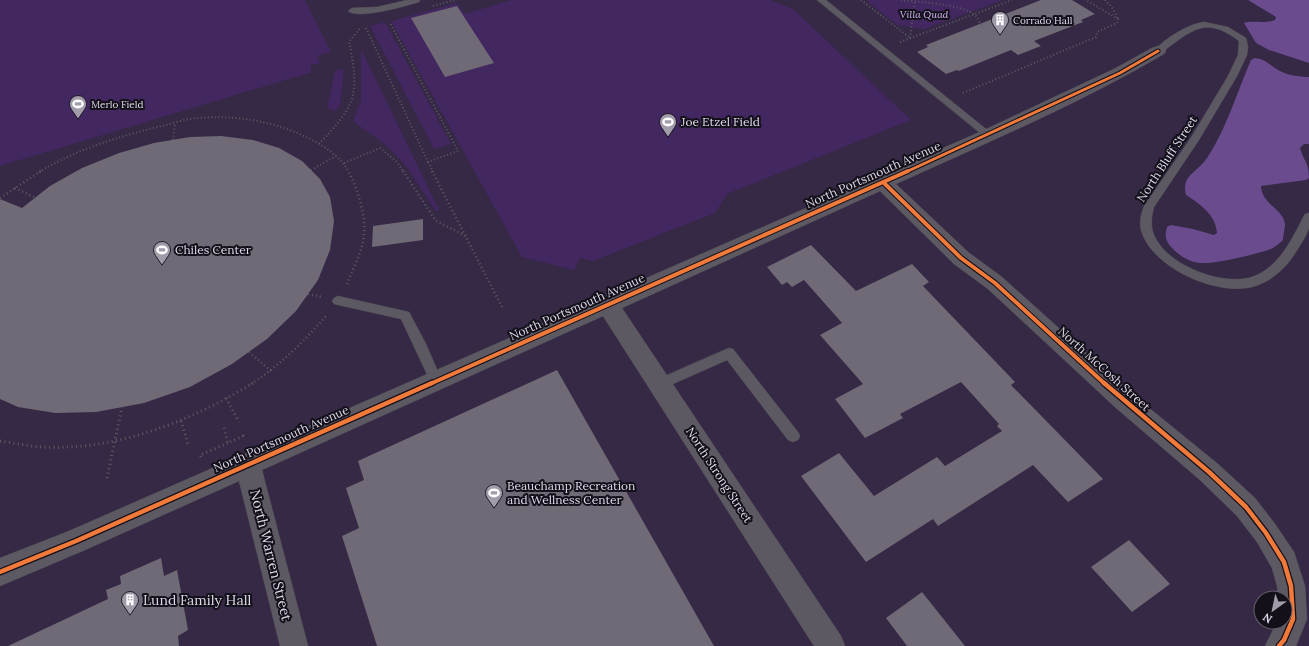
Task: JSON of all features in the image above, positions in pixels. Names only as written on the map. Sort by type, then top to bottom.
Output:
[{"type":"street","name":"North Portsmouth Avenue","points":[[0,572],[76,541],[247,455],[436,381],[988,136],[1120,73],[1158,51]]},
{"type":"street","name":"North McCosh Street","points":[[883,182],[961,258],[995,283],[1124,402],[1209,472],[1246,507],[1266,533],[1284,562],[1291,586],[1292,619],[1284,640],[1279,646]]},
{"type":"street","name":"North Strong Street","points":[[608,305],[831,646]]},
{"type":"street","name":"North Warren Street","points":[[247,455],[294,646]]},
{"type":"lane","points":[[352,11],[368,11],[392,7],[416,0]]},
{"type":"lane","points":[[821,0],[988,136]]},
{"type":"lane","name":"North Bluff Street","points":[[1158,51],[1192,27],[1200,24],[1230,30],[1243,40],[1244,45],[1243,54],[1234,73],[1199,135],[1150,206],[1146,218],[1149,236],[1161,253],[1188,272],[1207,280],[1227,283],[1252,283],[1269,274],[1286,258],[1309,217]]},
{"type":"lane","points":[[338,301],[405,315],[436,381]]},
{"type":"lane","points":[[660,384],[729,353],[793,436]]},
{"type":"path","points":[[861,0],[910,38]]},
{"type":"path","points":[[901,0],[956,8],[974,14],[983,28]]},
{"type":"path","points":[[882,49],[1012,0]]},
{"type":"path","points":[[1086,0],[1118,19]]},
{"type":"path","points":[[958,95],[1096,37],[1097,32],[1115,25],[1118,19],[1116,13],[1106,0]]},
{"type":"path","points":[[910,38],[915,1]]},
{"type":"path","points":[[319,144],[343,114],[352,98],[352,54],[349,42],[368,19],[368,11]]},
{"type":"path","points":[[388,20],[458,151],[428,162]]},
{"type":"path","points":[[365,26],[428,162],[503,309]]},
{"type":"path","points":[[0,198],[52,165],[96,145],[139,131],[197,118],[238,118],[258,120],[284,126],[319,144],[344,163],[358,192],[364,234],[354,266],[338,301],[308,336],[271,371],[226,398],[181,421],[146,433],[90,446],[64,448],[36,447],[0,441]]},
{"type":"path","points":[[173,140],[175,123]]},
{"type":"path","points":[[344,163],[380,148],[401,168],[436,221],[466,236]]},
{"type":"path","points":[[311,170],[336,156]]},
{"type":"path","points":[[15,188],[34,197]]},
{"type":"path","points":[[249,352],[271,371]]},
{"type":"path","points":[[226,398],[239,422]]},
{"type":"path","points":[[107,478],[122,407]]},
{"type":"path","points":[[181,421],[188,444]]},
{"type":"path","points":[[224,428],[228,443],[243,436],[247,455]]},
{"type":"shaded area","points":[[0,0],[1309,0],[1309,646],[0,646]]},
{"type":"shaded area","points":[[1248,0],[1309,0],[1309,63],[1269,50],[1256,43],[1244,23],[1271,21],[1275,20],[1276,17]]},
{"type":"shaded area","points":[[1255,58],[1265,61],[1285,73],[1309,77],[1309,144],[1304,144],[1300,148],[1307,165],[1309,178],[1306,180],[1261,186],[1265,198],[1281,214],[1285,224],[1283,240],[1273,248],[1212,263],[1201,263],[1188,260],[1180,255],[1169,244],[1166,239],[1167,227],[1171,225],[1214,235],[1217,233],[1214,221],[1210,215],[1202,206],[1186,195],[1186,183],[1188,178],[1203,163],[1214,148],[1251,60]]},
{"type":"green space","name":"Merlo Field","points":[[0,0],[305,0],[331,52],[317,56],[320,63],[310,65],[312,72],[0,166]]},
{"type":"green space","name":"Joe Etzel Field","points":[[511,0],[770,0],[793,9],[911,120],[727,194],[715,213],[593,261],[580,258],[574,270],[522,257],[391,21],[457,3],[465,14]]},
{"type":"green space","name":"Villa Quad","points":[[868,0],[1003,0],[924,29],[897,25],[869,3]]},
{"type":"green space","points":[[385,22],[451,144],[434,149],[370,26]]},
{"type":"green space","points":[[361,49],[439,210],[436,211],[406,166],[387,146],[353,121],[361,100]]},
{"type":"green space","points":[[344,69],[340,105],[335,111],[327,108],[335,71]]},
{"type":"building","name":"Corrado Hall","points":[[1041,0],[1072,0],[1095,14],[1081,20],[1083,22],[1034,41],[1041,46],[1018,55],[1011,50],[959,71],[957,70],[946,74],[917,52],[928,47],[926,45]]},
{"type":"building","points":[[457,6],[494,63],[445,77],[411,18]]},
{"type":"building","name":"Chiles Center","points":[[221,136],[253,140],[279,148],[302,161],[320,179],[330,197],[334,221],[330,250],[318,280],[296,311],[267,339],[232,364],[190,387],[144,403],[96,412],[55,413],[18,407],[0,399],[0,199],[22,208],[50,186],[82,168],[119,153],[154,143],[190,137]]},
{"type":"building","points":[[423,219],[423,240],[372,247],[373,226]]},
{"type":"building","points":[[811,245],[856,291],[912,264],[929,282],[923,286],[1015,382],[1011,385],[1103,479],[1068,502],[1033,465],[938,526],[933,519],[866,562],[801,476],[839,453],[874,496],[937,457],[945,466],[1002,431],[997,426],[999,424],[961,382],[900,414],[903,418],[865,438],[835,399],[863,384],[820,335],[842,323],[804,280],[792,287],[787,282],[782,285],[767,267]]},
{"type":"building","name":"Beauchamp Recreation and Wellness Center","points":[[557,370],[714,646],[377,646],[342,536],[359,528],[346,488],[364,480],[358,461]]},
{"type":"building","points":[[1129,540],[1170,584],[1132,612],[1091,567]]},
{"type":"building","name":"Lund Family Hall","points":[[161,558],[164,576],[177,570],[188,630],[178,636],[179,646],[8,646],[108,599],[106,590],[121,584],[120,576]]},
{"type":"building","points":[[922,592],[965,646],[907,646],[886,618]]},
{"type":"cycle path","points":[[0,572],[76,541],[988,135],[1120,73],[1158,51]]},
{"type":"cycle path","points":[[883,182],[961,258],[995,283],[1124,401],[1209,472],[1246,507],[1266,533],[1284,562],[1291,586],[1293,619],[1284,640],[1279,646]]},
{"type":"place","name":"Corrado Hall","points":[[1000,35]]},
{"type":"place","name":"Merlo Field","points":[[78,119]]},
{"type":"place","name":"Joe Etzel Field","points":[[668,137]]},
{"type":"place","name":"Chiles Center","points":[[162,265]]},
{"type":"place","name":"Beauchamp Recreation and Wellness Center","points":[[494,508]]},
{"type":"place","name":"Lund Family Hall","points":[[130,615]]}]
